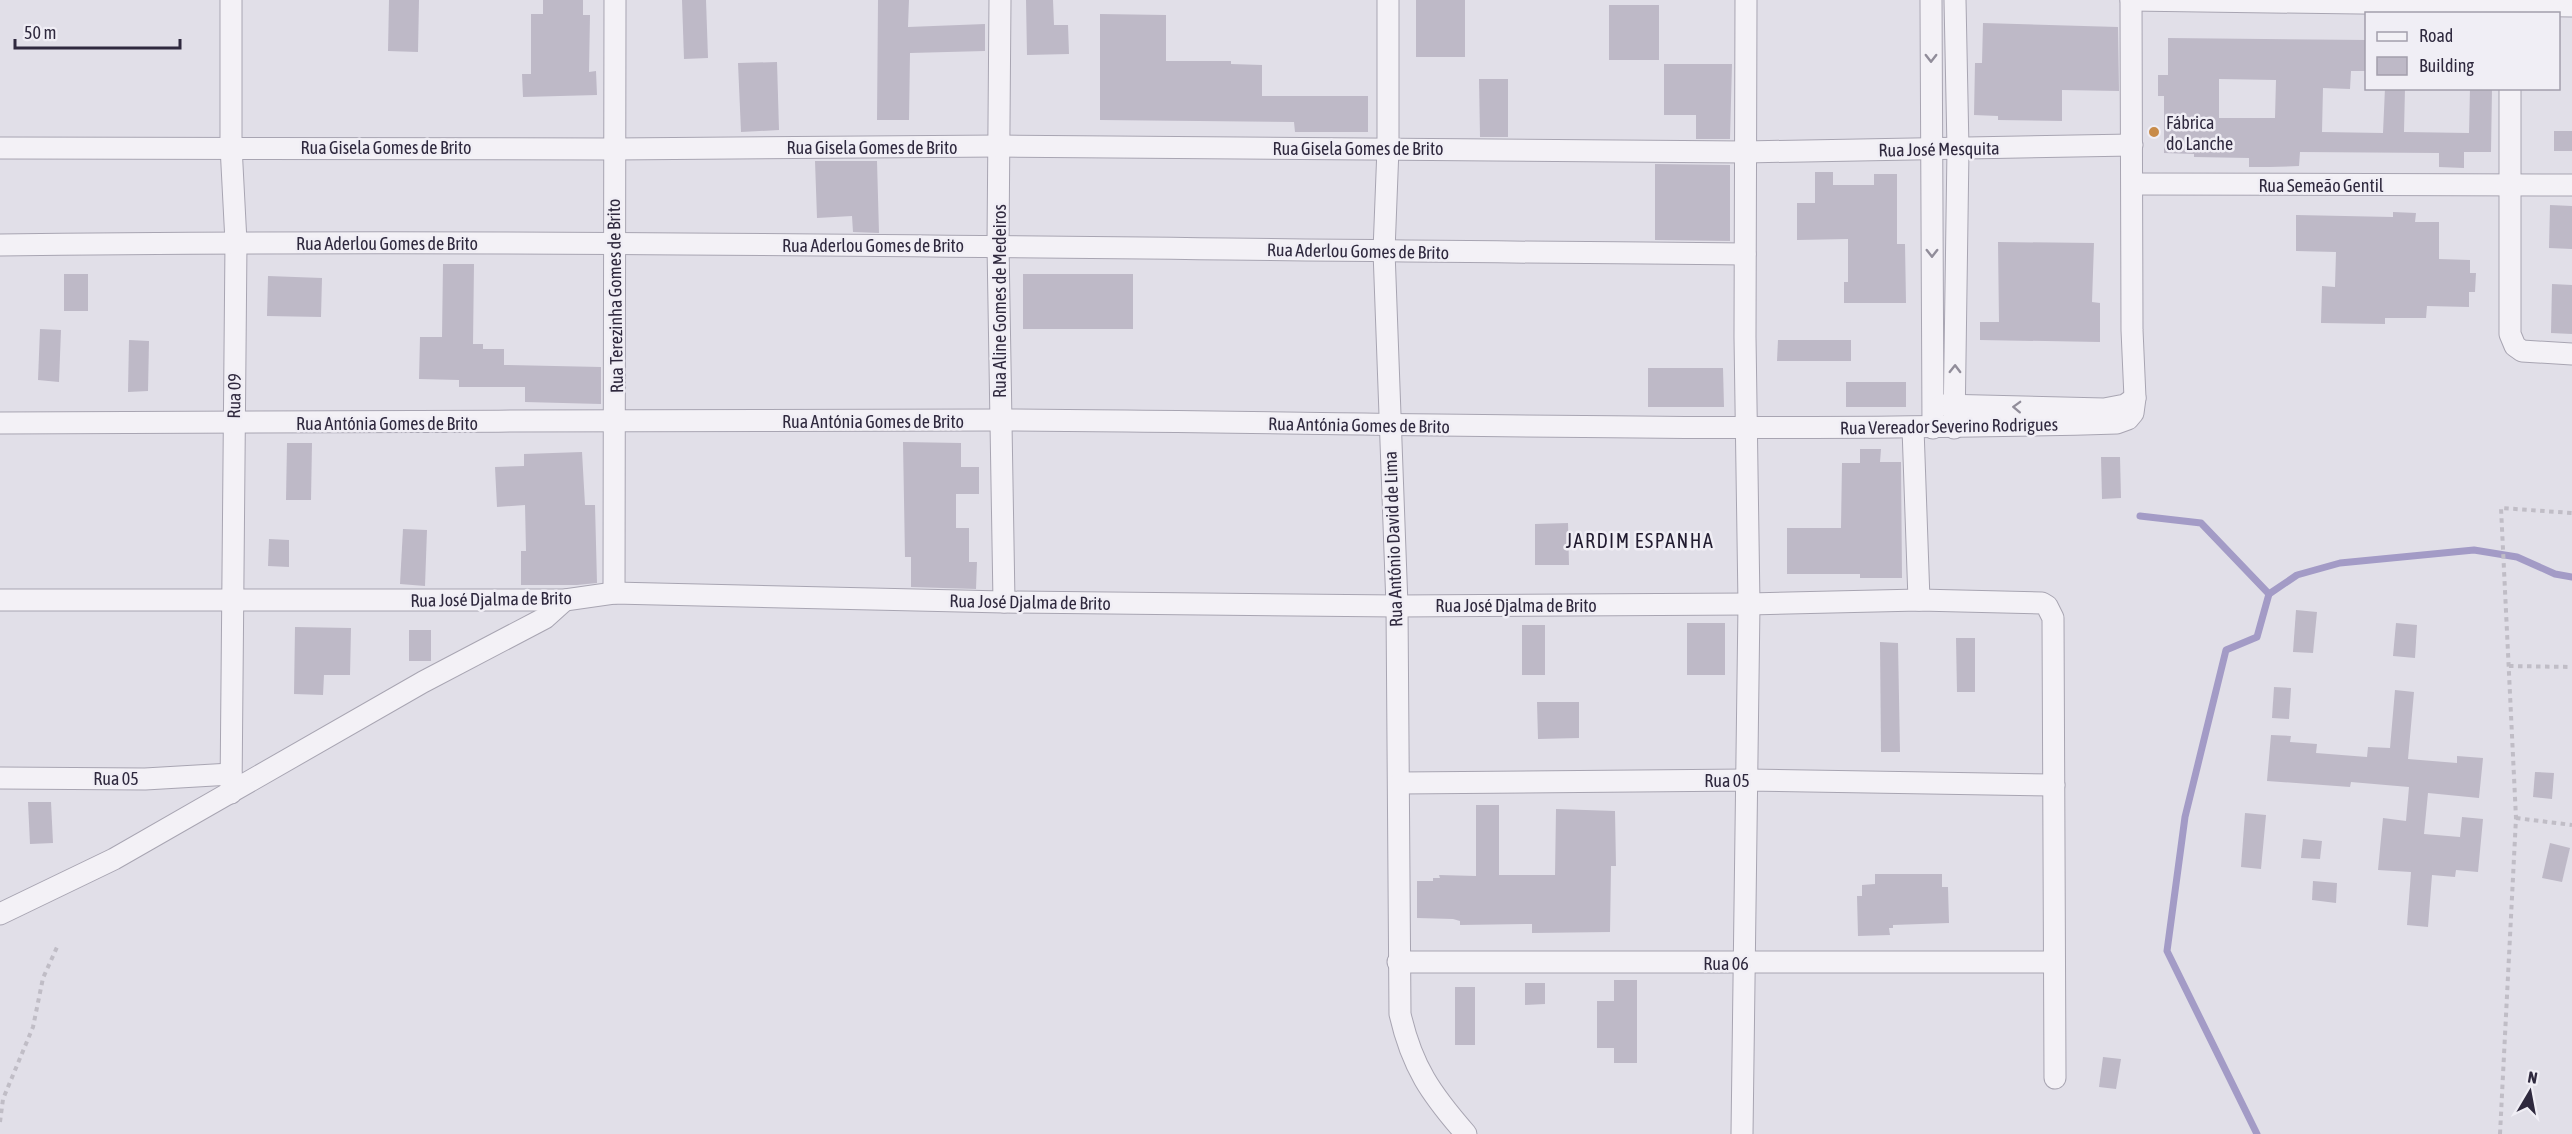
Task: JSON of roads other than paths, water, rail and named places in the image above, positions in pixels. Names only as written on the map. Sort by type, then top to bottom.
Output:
[{"type":"street","name":"Rua 09","points":[[231,0],[231,146],[236,242],[231,783]]},
{"type":"street","name":"Rua Terezinha Gomes de Brito","points":[[614,593],[615,0]]},
{"type":"street","name":"Rua Aline Gomes de Medeiros","points":[[1000,0],[998,245],[1004,603]]},
{"type":"street","name":"Rua António David de Lima","points":[[1388,0],[1388,148],[1384,251],[1388,426],[1397,606],[1400,1014],[1407,1048],[1420,1075],[1466,1134]]},
{"type":"street","points":[[1742,1134],[1749,604],[1745,254],[1746,0]]},
{"type":"street","points":[[1919,600],[1934,428],[1931,0]]},
{"type":"street","points":[[1934,428],[1954,405],[1958,149],[1955,0]]},
{"type":"street","points":[[2135,398],[2132,330],[2131,0],[2572,6]]},
{"type":"street","points":[[2510,90],[2510,334],[2515,346],[2532,353],[2572,354]]},
{"type":"street","name":"Rua José Mesquita","points":[[1745,152],[2132,145]]},
{"type":"street","name":"Rua Gisela Gomes de Brito","points":[[0,148],[231,146],[614,149],[1000,146],[1745,152]]},
{"type":"street","name":"Rua Semeão Gentil","points":[[2133,183],[2572,185]]},
{"type":"street","name":"Rua Aderlou Gomes de Brito","points":[[0,245],[236,242],[998,245],[1745,254]]},
{"type":"street","name":"Rua Vereador Severino Rodrigues","points":[[1933,405],[2103,409],[2125,405],[2135,398]]},
{"type":"street","name":"Rua Vereador Severino Rodrigues","points":[[1747,429],[1934,428],[2117,423],[2128,419],[2133,413],[2135,398]]},
{"type":"street","name":"Rua Antónia Gomes de Brito","points":[[0,423],[1000,420],[1747,429]]},
{"type":"street","name":"Rua José Djalma de Brito","points":[[0,600],[565,600],[614,593],[1004,603],[1397,606],[1749,604],[1919,600],[2035,602],[2047,606],[2053,618],[2054,785]]},
{"type":"street","points":[[0,914],[114,859],[231,783],[545,618],[565,600]]},
{"type":"street","name":"Rua 05","points":[[0,778],[145,779],[231,783]]},
{"type":"street","name":"Rua 05","points":[[1400,783],[1747,780],[2054,785]]},
{"type":"street","points":[[2054,785],[2055,1078]]},
{"type":"street","name":"Rua 06","points":[[1398,962],[2053,962]]},
{"type":"waterway","points":[[2140,516],[2201,523],[2269,594],[2257,637],[2226,650],[2185,817],[2167,951],[2257,1134]]},
{"type":"waterway","points":[[2269,594],[2297,575],[2340,563],[2474,550],[2517,557],[2555,574],[2572,577]]},
{"type":"place","name":"Fábrica do Lanche","points":[[2154,132]]},
{"type":"district","name":"JARDIM ESPANHA","points":[[1640,540]]}]
